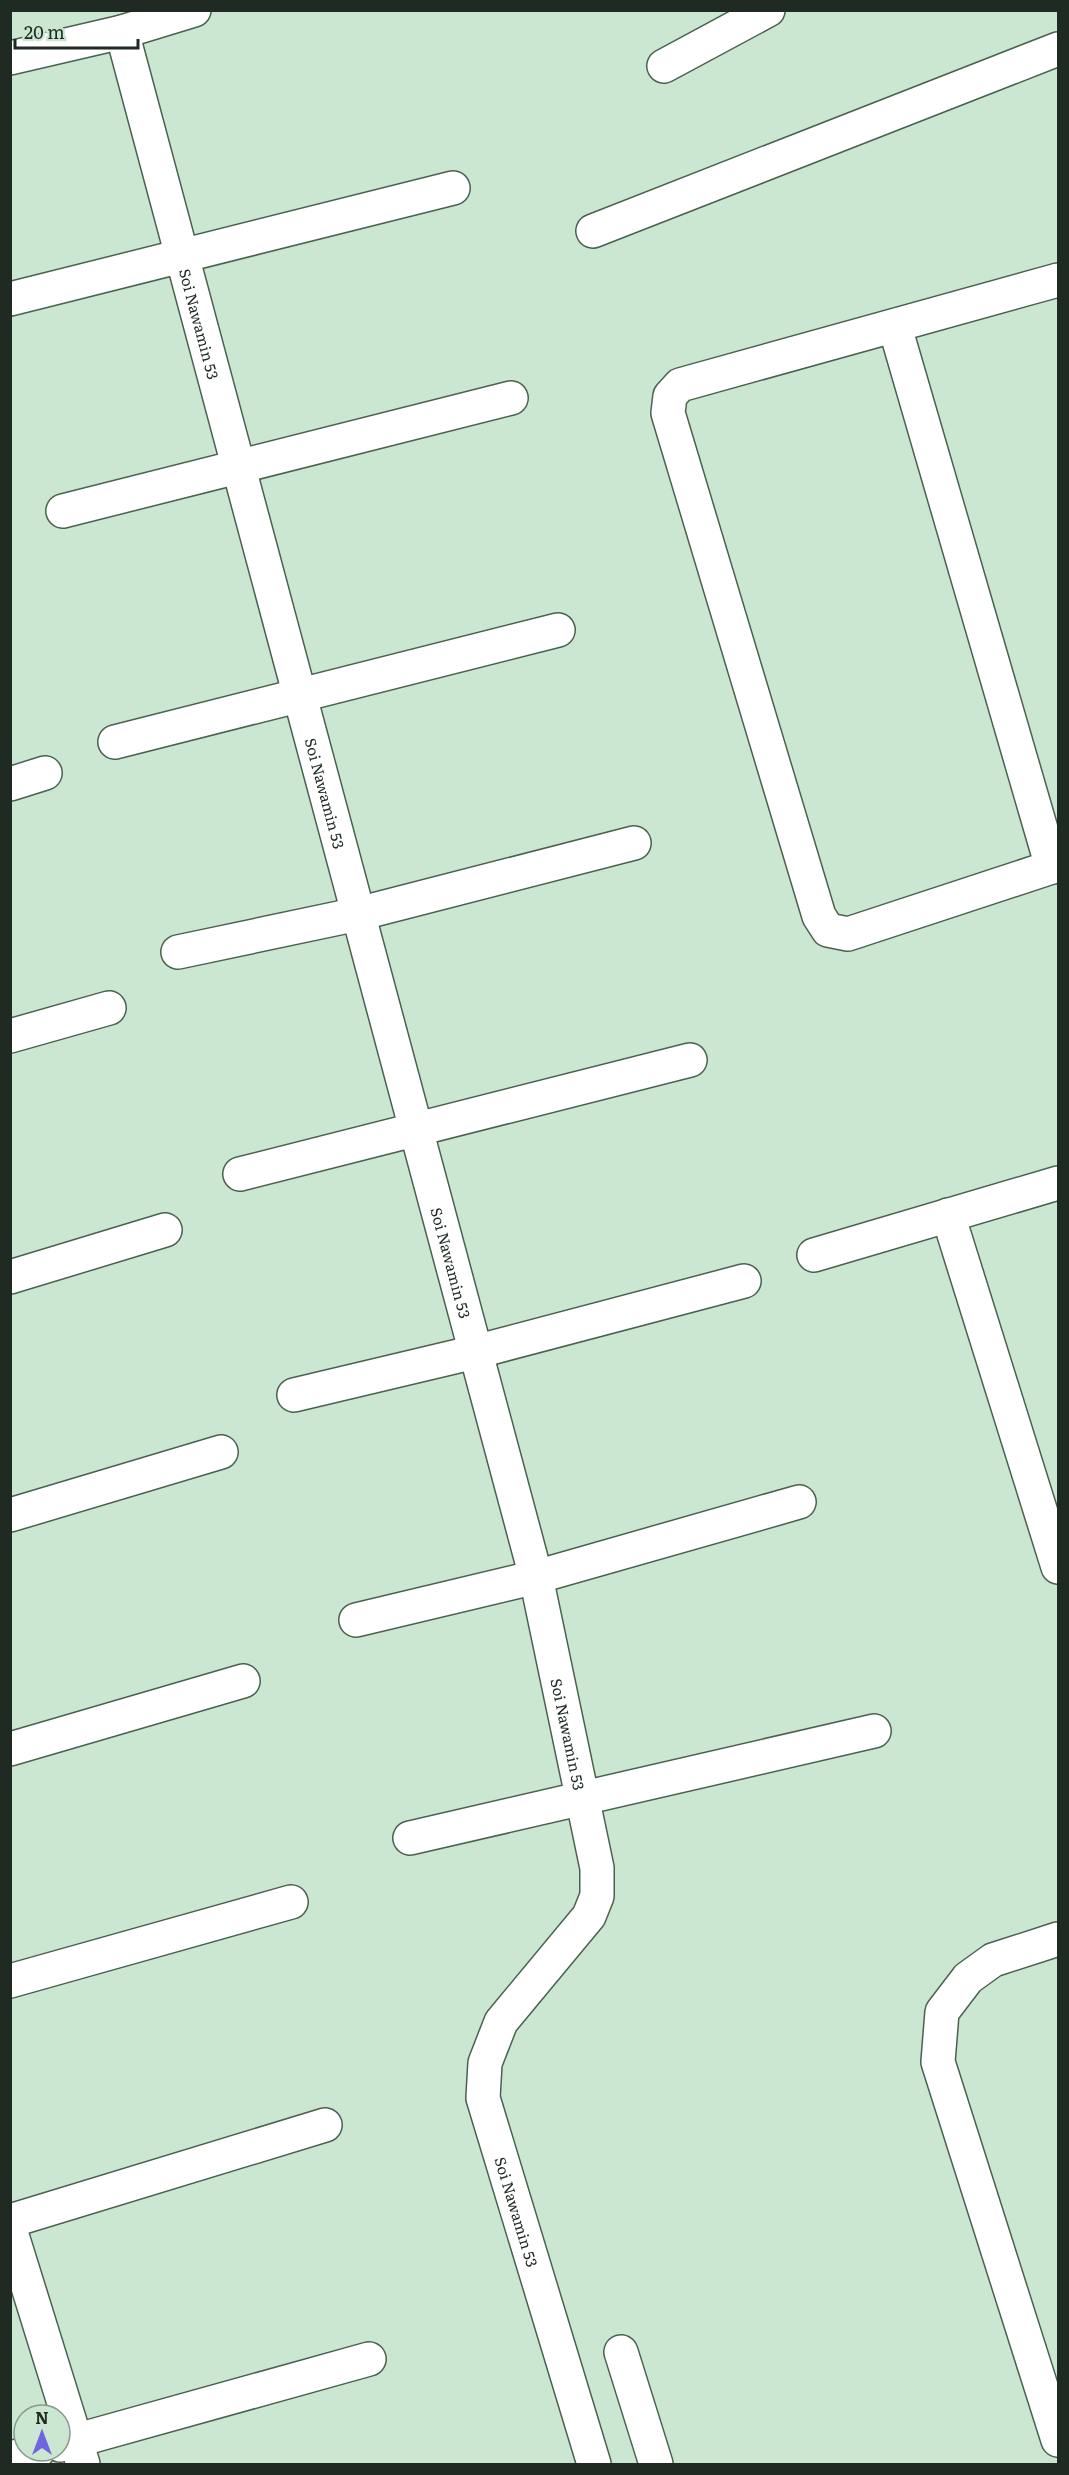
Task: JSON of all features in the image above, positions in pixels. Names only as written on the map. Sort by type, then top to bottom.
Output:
[{"type":"street","points":[[10,58],[122,32],[194,10]]},
{"type":"street","points":[[664,66],[768,10]]},
{"type":"street","name":"Soi Nawamin 53","points":[[122,32],[536,1577],[584,1800],[597,1868],[597,1896],[588,1916],[501,2022],[484,2063],[483,2098],[594,2464]]},
{"type":"street","points":[[593,231],[1059,49]]},
{"type":"street","points":[[10,299],[453,189]]},
{"type":"street","points":[[895,327],[1055,866],[848,934],[828,930],[819,916],[668,413],[670,396],[680,385],[1059,280]]},
{"type":"street","points":[[63,511],[511,398]]},
{"type":"street","points":[[116,742],[558,630]]},
{"type":"street","points":[[10,784],[45,773]]},
{"type":"street","points":[[178,952],[358,914],[634,843]]},
{"type":"street","points":[[10,1036],[110,1008]]},
{"type":"street","points":[[240,1174],[690,1060]]},
{"type":"street","points":[[814,1256],[1059,1183]]},
{"type":"street","points":[[948,1215],[1049,1496],[1059,1567]]},
{"type":"street","points":[[10,1277],[165,1230]]},
{"type":"street","points":[[294,1395],[475,1352],[744,1281]]},
{"type":"street","points":[[10,1515],[221,1452]]},
{"type":"street","points":[[356,1620],[536,1577],[799,1502]]},
{"type":"street","points":[[10,1749],[243,1681]]},
{"type":"street","points":[[410,1838],[584,1800],[874,1731]]},
{"type":"street","points":[[10,1981],[291,1902]]},
{"type":"street","points":[[1059,1939],[993,1960],[968,1978],[942,2012],[938,2062],[1051,2388],[1059,2440]]},
{"type":"street","points":[[10,2221],[325,2125]]},
{"type":"street","points":[[10,2229],[73,2450],[369,2359]]},
{"type":"street","points":[[621,2352],[656,2464]]}]
